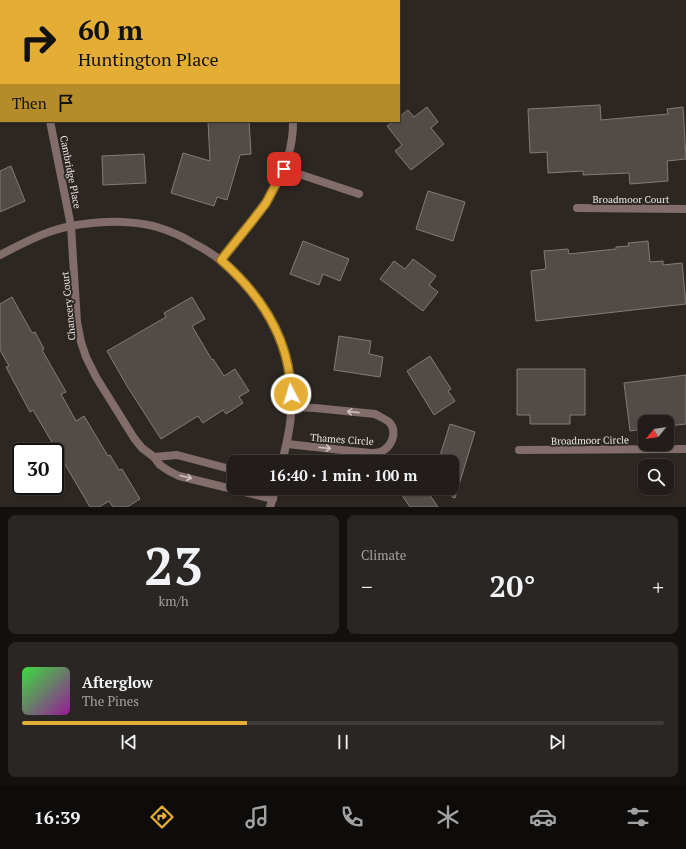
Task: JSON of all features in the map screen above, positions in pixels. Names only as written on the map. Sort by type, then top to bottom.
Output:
[{"type":"street","name":"Cambridge Place","points":[[50,122],[71,226]]},
{"type":"street","points":[[221,260],[266,203],[284,169],[290,148],[293,122]]},
{"type":"street","points":[[284,169],[359,194]]},
{"type":"street","name":"Broadmoor Court","points":[[577,208],[686,209]]},
{"type":"street","points":[[0,255],[53,230],[71,226],[106,222],[122,222],[156,226],[173,232],[221,260],[238,276],[261,303],[275,327],[287,359],[291,382],[291,425],[284,455]]},
{"type":"street","name":"Chancery Court","points":[[71,226],[78,322],[81,342],[86,358],[96,377],[134,438],[142,448],[154,457],[160,465],[179,476],[272,503]]},
{"type":"street","name":"Thames Circle","points":[[287,444],[370,453],[380,452],[387,447],[393,439],[394,431],[390,423],[384,418],[375,414],[291,407]]},
{"type":"street","name":"Broadmoor Circle","points":[[519,450],[686,449]]},
{"type":"street","points":[[154,457],[177,456],[227,468]]},
{"type":"building","points":[[600,105],[601,120],[668,114],[667,109],[683,107],[686,159],[667,161],[668,181],[630,184],[629,173],[583,175],[583,171],[548,173],[547,152],[530,153],[528,109]]},
{"type":"building","points":[[427,107],[438,122],[431,128],[444,144],[411,170],[395,151],[402,145],[387,126],[393,122],[400,122],[400,116],[408,110],[414,117]]},
{"type":"building","points":[[208,122],[249,122],[251,154],[240,155],[227,200],[217,197],[214,206],[171,193],[183,153],[210,161]]},
{"type":"building","points":[[144,154],[146,183],[103,185],[102,156]]},
{"type":"building","points":[[11,166],[25,201],[0,212],[0,171]]},
{"type":"building","points":[[428,191],[465,202],[453,241],[416,229]]},
{"type":"building","points":[[303,241],[349,259],[340,281],[323,274],[319,285],[290,274]]},
{"type":"building","points":[[648,241],[650,262],[663,261],[663,265],[682,263],[686,304],[536,321],[531,271],[546,269],[544,251],[568,249],[569,254],[616,249],[616,247],[629,246],[628,243]]},
{"type":"building","points":[[413,259],[436,276],[429,285],[438,292],[423,311],[380,279],[394,261],[405,269]]},
{"type":"building","points":[[12,297],[32,333],[35,332],[44,349],[42,350],[66,392],[61,394],[76,421],[84,416],[108,456],[110,455],[119,470],[122,469],[140,499],[127,507],[113,507],[109,501],[99,507],[90,507],[64,463],[64,443],[52,443],[33,410],[30,412],[6,367],[9,366],[0,350],[0,304]]},
{"type":"building","points":[[192,297],[205,319],[192,326],[212,360],[213,359],[224,376],[235,369],[249,391],[239,397],[243,403],[226,414],[223,410],[203,423],[198,416],[161,439],[127,386],[107,351],[166,317],[164,313]]},
{"type":"building","points":[[339,336],[371,341],[369,354],[383,357],[380,377],[334,370]]},
{"type":"building","points":[[430,356],[451,389],[448,391],[455,401],[434,415],[407,371]]},
{"type":"building","points":[[517,369],[585,369],[585,415],[570,415],[570,424],[530,424],[530,415],[517,415]]},
{"type":"building","points":[[686,375],[686,424],[674,425],[674,415],[638,415],[638,430],[630,431],[624,383]]},
{"type":"building","points":[[450,424],[475,432],[459,485],[459,455],[440,455]]},
{"type":"building","points":[[402,495],[430,495],[438,507],[410,507]]},
{"type":"route","points":[[284,169],[266,203],[221,260],[247,286],[261,303],[272,321],[287,359],[291,382],[291,394]]}]
